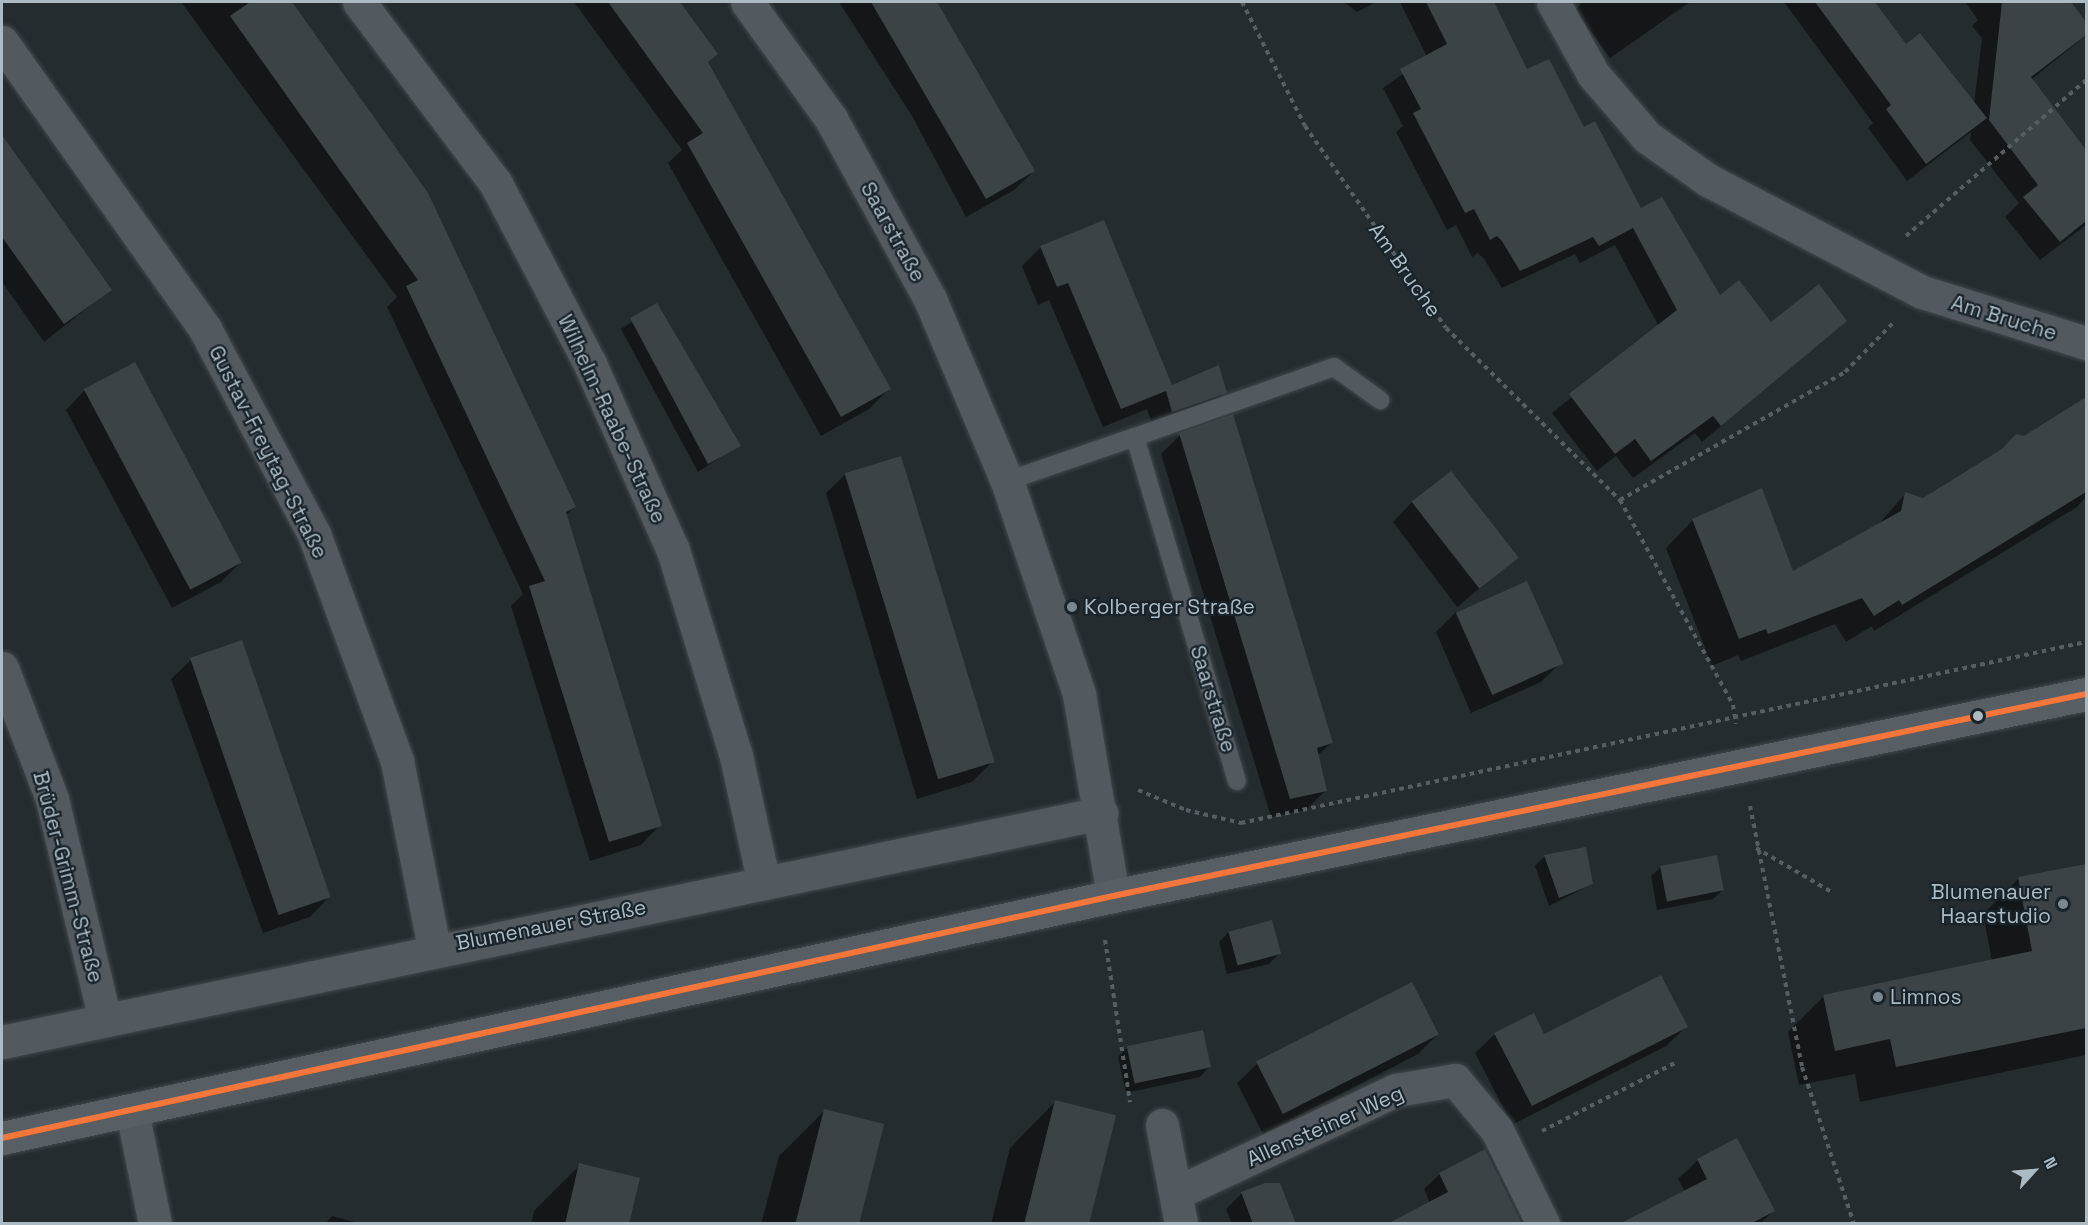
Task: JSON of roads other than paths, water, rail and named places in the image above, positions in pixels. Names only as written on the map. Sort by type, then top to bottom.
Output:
[{"type":"street","name":"Wilhelm-Raabe-Straße","points":[[359,2],[496,184],[590,364],[673,550],[736,756],[764,883]]},
{"type":"street","name":"Saarstraße","points":[[747,2],[831,120],[930,299],[1007,481],[1079,694],[1113,896]]},
{"type":"street","name":"Am Bruche","points":[[1553,2],[1593,75],[1647,137],[1708,180],[1923,292],[2086,343]]},
{"type":"street","name":"Gustav-Freytag-Straße","points":[[2,42],[206,329],[314,534],[397,761],[434,948]]},
{"type":"street","name":"Brüder-Grimm-Straße","points":[[2,668],[52,799],[105,1020]]},
{"type":"street","points":[[2,1138],[1113,896],[1745,769],[2086,694]]},
{"type":"street","name":"Blumenauer Straße","points":[[2,1042],[434,948],[764,883],[1099,802]]},
{"type":"street","name":"Allensteiner Weg","points":[[1178,1208],[1396,1090],[1455,1080],[1507,1149],[1543,1224]]},
{"type":"street","points":[[132,1111],[155,1224]]},
{"type":"street","points":[[1162,1125],[1178,1208]]},
{"type":"lane","points":[[1007,481],[1334,367],[1380,400]]},
{"type":"lane","name":"Saarstraße","points":[[1135,437],[1237,781]]},
{"type":"place","name":"Kolberger Straße","points":[[1072,607]]},
{"type":"place","name":"Blumenauer Haarstudio","points":[[2063,904]]},
{"type":"place","name":"Limnos","points":[[1878,997]]}]
